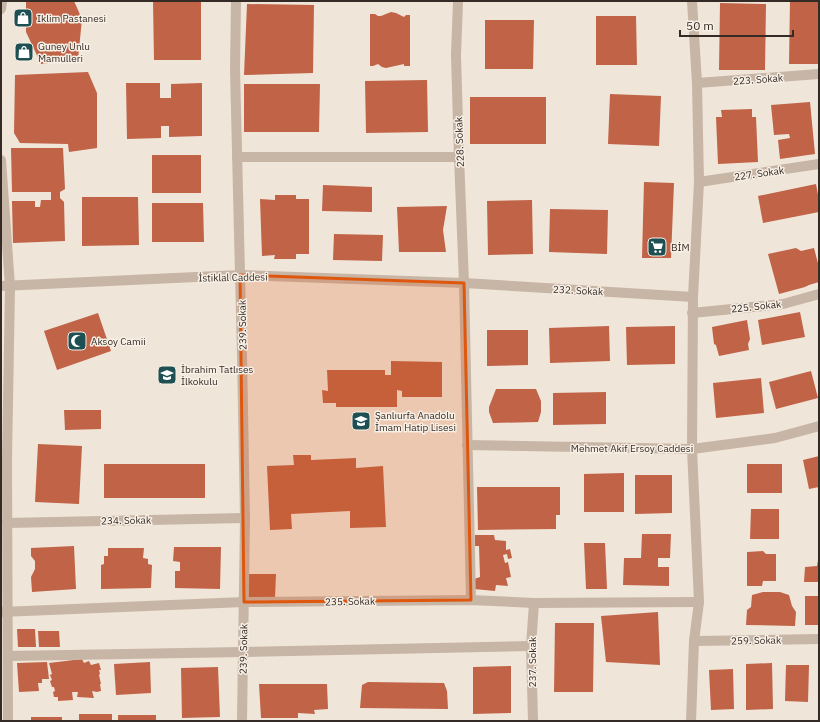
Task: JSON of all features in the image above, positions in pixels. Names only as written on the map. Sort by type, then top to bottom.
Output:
[{"type":"street","points":[[1,9],[2,1]]},
{"type":"street","name":"239. Sokak","points":[[236,1],[235,69],[245,518],[242,721]]},
{"type":"street","name":"228. Sokak","points":[[458,1],[456,55],[464,283],[471,600]]},
{"type":"street","points":[[691,721],[694,641],[698,602],[692,449],[692,313],[699,182],[697,83],[692,1]]},
{"type":"street","name":"223. Sokak","points":[[697,83],[819,74]]},
{"type":"street","points":[[237,157],[459,157]]},
{"type":"street","points":[[1,160],[5,286],[4,460],[7,523],[4,612],[8,656],[8,721]]},
{"type":"street","name":"227. Sokak","points":[[699,182],[819,164]]},
{"type":"street","name":"İstiklal Caddesi","points":[[5,286],[240,275],[464,283]]},
{"type":"street","name":"232. Sokak","points":[[464,283],[693,297]]},
{"type":"street","name":"225. Sokak","points":[[692,313],[783,304],[819,294]]},
{"type":"street","name":"Mehmet Akif Ersoy Caddesi","points":[[468,445],[692,449],[775,438],[819,426]]},
{"type":"street","name":"234. Sokak","points":[[7,523],[245,518]]},
{"type":"street","name":"235. Sokak","points":[[4,612],[244,602],[471,600],[534,603],[698,602]]},
{"type":"street","name":"237. Sokak","points":[[533,721],[531,646],[534,603]]},
{"type":"street","name":"259. Sokak","points":[[694,641],[819,639]]},
{"type":"street","points":[[8,656],[531,646]]},
{"type":"highlighted area","points":[[240,275],[464,283],[471,600],[244,602]]},
{"type":"building","points":[[26,1],[74,1],[82,19],[78,59],[41,64],[26,32]]},
{"type":"building","points":[[153,1],[201,1],[201,60],[154,60]]},
{"type":"building","points":[[790,1],[819,1],[819,64],[789,64]]},
{"type":"building","points":[[720,3],[766,4],[765,70],[719,70]]},
{"type":"building","points":[[247,4],[314,5],[313,73],[244,75]]},
{"type":"building","points":[[391,12],[404,17],[406,15],[410,15],[410,66],[404,66],[404,64],[386,68],[378,64],[370,66],[370,14],[381,16]]},
{"type":"building","points":[[596,16],[636,16],[637,65],[596,65]]},
{"type":"building","points":[[485,20],[534,20],[533,69],[485,69]]},
{"type":"building","points":[[88,72],[97,93],[97,148],[69,152],[68,144],[20,143],[14,133],[15,75]]},
{"type":"building","points":[[427,80],[428,132],[366,133],[365,81]]},
{"type":"building","points":[[126,83],[160,83],[160,98],[171,98],[171,84],[202,83],[202,136],[169,137],[169,126],[161,126],[161,138],[127,139]]},
{"type":"building","points":[[244,84],[320,84],[319,132],[244,132]]},
{"type":"building","points":[[610,94],[661,96],[659,146],[608,144]]},
{"type":"building","points":[[470,97],[546,97],[546,144],[470,144]]},
{"type":"building","points":[[810,102],[815,154],[780,159],[778,140],[790,138],[789,134],[774,135],[771,105]]},
{"type":"building","points":[[752,109],[752,117],[756,117],[758,162],[718,164],[716,117],[722,117],[721,110]]},
{"type":"building","points":[[11,148],[63,148],[65,189],[60,192],[60,198],[64,202],[65,241],[13,243],[12,201],[35,201],[35,207],[40,207],[41,200],[51,200],[51,192],[12,192]]},
{"type":"building","points":[[152,155],[201,155],[201,193],[152,193]]},
{"type":"building","points":[[644,182],[674,183],[671,258],[642,258]]},
{"type":"building","points":[[816,184],[819,200],[819,212],[763,223],[758,196]]},
{"type":"building","points":[[323,185],[372,187],[372,212],[322,211]]},
{"type":"building","points":[[275,195],[296,195],[296,199],[309,199],[309,254],[296,254],[296,259],[274,259],[275,255],[262,256],[260,199],[275,200]]},
{"type":"building","points":[[82,197],[138,197],[139,245],[82,246]]},
{"type":"building","points":[[532,200],[533,254],[488,255],[487,201]]},
{"type":"building","points":[[152,203],[203,203],[204,242],[152,242]]},
{"type":"building","points":[[447,206],[443,230],[446,252],[399,252],[397,207]]},
{"type":"building","points":[[550,209],[608,210],[607,254],[549,252]]},
{"type":"building","points":[[334,234],[383,235],[382,261],[333,260]]},
{"type":"building","points":[[796,248],[801,251],[814,248],[819,267],[819,282],[779,294],[768,254]]},
{"type":"building","points":[[800,312],[805,337],[762,345],[758,320]]},
{"type":"building","name":"Aksoy Camii","points":[[98,313],[111,351],[57,370],[44,331]]},
{"type":"building","points":[[747,320],[750,339],[748,344],[749,350],[719,356],[716,345],[714,344],[712,327]]},
{"type":"building","points":[[609,326],[610,361],[550,363],[549,328]]},
{"type":"building","points":[[675,326],[675,364],[627,365],[626,327]]},
{"type":"building","points":[[487,330],[528,330],[528,365],[487,366]]},
{"type":"building","points":[[391,361],[442,362],[442,397],[402,397],[402,391],[397,390],[397,407],[336,407],[336,403],[323,403],[322,390],[328,391],[327,370],[385,370],[385,375],[391,375]]},
{"type":"building","points":[[811,371],[818,398],[776,409],[769,382]]},
{"type":"building","points":[[761,378],[764,413],[716,418],[713,383]]},
{"type":"building","points":[[496,389],[536,389],[541,401],[541,412],[538,422],[493,423],[489,412],[489,407]]},
{"type":"building","points":[[606,392],[606,424],[553,425],[553,393]]},
{"type":"building","points":[[64,410],[101,410],[101,429],[65,430]]},
{"type":"building","points":[[38,444],[82,446],[79,504],[35,502]]},
{"type":"building","points":[[293,455],[311,455],[311,460],[356,458],[356,468],[383,466],[386,527],[350,528],[350,511],[291,514],[292,529],[270,530],[267,466],[294,465]]},
{"type":"building","points":[[819,456],[819,487],[809,489],[803,460]]},
{"type":"building","points":[[104,464],[205,464],[205,498],[104,498]]},
{"type":"building","points":[[747,464],[782,464],[782,493],[747,493]]},
{"type":"building","points":[[624,473],[624,512],[584,512],[584,474]]},
{"type":"building","points":[[635,475],[672,475],[672,513],[635,514]]},
{"type":"building","points":[[477,487],[560,487],[560,515],[556,515],[556,529],[478,530]]},
{"type":"building","points":[[751,509],[779,509],[779,539],[750,539]]},
{"type":"building","points":[[642,534],[671,534],[670,558],[658,558],[658,567],[669,567],[669,586],[623,585],[624,558],[641,558]]},
{"type":"building","points":[[475,535],[494,535],[495,540],[506,541],[506,550],[510,549],[512,558],[508,559],[507,554],[503,555],[505,563],[508,562],[511,577],[506,578],[508,586],[496,585],[495,591],[474,589],[474,579],[480,577],[479,546],[475,546]]},
{"type":"building","points":[[584,543],[605,543],[607,589],[586,589]]},
{"type":"building","points":[[74,546],[76,589],[32,592],[31,577],[35,569],[35,561],[31,556],[31,548]]},
{"type":"building","points":[[174,547],[221,547],[220,589],[175,588],[175,571],[180,571],[180,562],[173,561]]},
{"type":"building","points":[[108,548],[144,548],[143,558],[148,559],[148,564],[152,565],[151,588],[101,589],[101,565],[104,564],[104,556],[108,556]]},
{"type":"building","points":[[763,551],[766,554],[776,554],[776,581],[763,581],[762,586],[747,586],[747,552]]},
{"type":"building","points":[[818,560],[819,582],[804,582],[805,567],[817,566]]},
{"type":"building","points":[[249,574],[276,574],[275,598],[248,598]]},
{"type":"building","points":[[763,592],[780,592],[789,595],[792,606],[796,612],[795,626],[746,625],[747,610],[751,607],[752,595]]},
{"type":"building","points":[[805,596],[819,596],[819,625],[805,625]]},
{"type":"building","points":[[658,612],[660,665],[606,662],[601,616]]},
{"type":"building","points":[[555,623],[594,623],[593,692],[554,692]]},
{"type":"building","points":[[17,629],[35,629],[36,647],[18,647]]},
{"type":"building","points":[[38,631],[59,631],[60,647],[39,647]]},
{"type":"building","points":[[82,659],[84,663],[89,661],[91,665],[99,663],[101,670],[99,670],[99,675],[101,691],[92,691],[94,698],[77,697],[78,692],[72,692],[73,700],[58,701],[58,697],[54,697],[54,687],[52,687],[50,681],[52,680],[50,675],[52,674],[49,663]]},
{"type":"building","points":[[47,662],[49,679],[42,679],[42,683],[38,683],[39,691],[19,692],[17,663]]},
{"type":"building","points":[[150,662],[151,693],[116,695],[114,664]]},
{"type":"building","points":[[772,663],[773,709],[746,710],[746,664]]},
{"type":"building","points":[[786,665],[809,665],[808,702],[785,701]]},
{"type":"building","points":[[511,666],[511,713],[473,714],[473,667]]},
{"type":"building","points":[[218,667],[220,717],[182,718],[181,668]]},
{"type":"building","points":[[733,669],[734,709],[711,710],[709,670]]},
{"type":"building","points":[[368,682],[444,683],[447,691],[448,709],[360,708],[362,685]]},
{"type":"building","points":[[259,684],[327,684],[328,709],[314,710],[315,714],[298,713],[298,718],[261,718]]},
{"type":"building","points":[[79,714],[112,714],[112,721],[79,721]]},
{"type":"building","points":[[118,715],[156,715],[156,721],[118,721]]},
{"type":"building","points":[[31,717],[62,717],[62,721],[31,721]]},
{"type":"place","name":"Iklim Pastanesi","points":[[23,18]]},
{"type":"place","name":"Guney Unlu Mamulleri","points":[[24,52]]},
{"type":"place","name":"BİM","points":[[657,247]]},
{"type":"place","name":"Aksoy Camii","points":[[77,341]]},
{"type":"place","name":"İbrahim Tatlıses İlkokulu","points":[[167,375]]},
{"type":"place","name":"Şanlıurfa Anadolu İmam Hatip Lisesi","points":[[361,421]]}]
